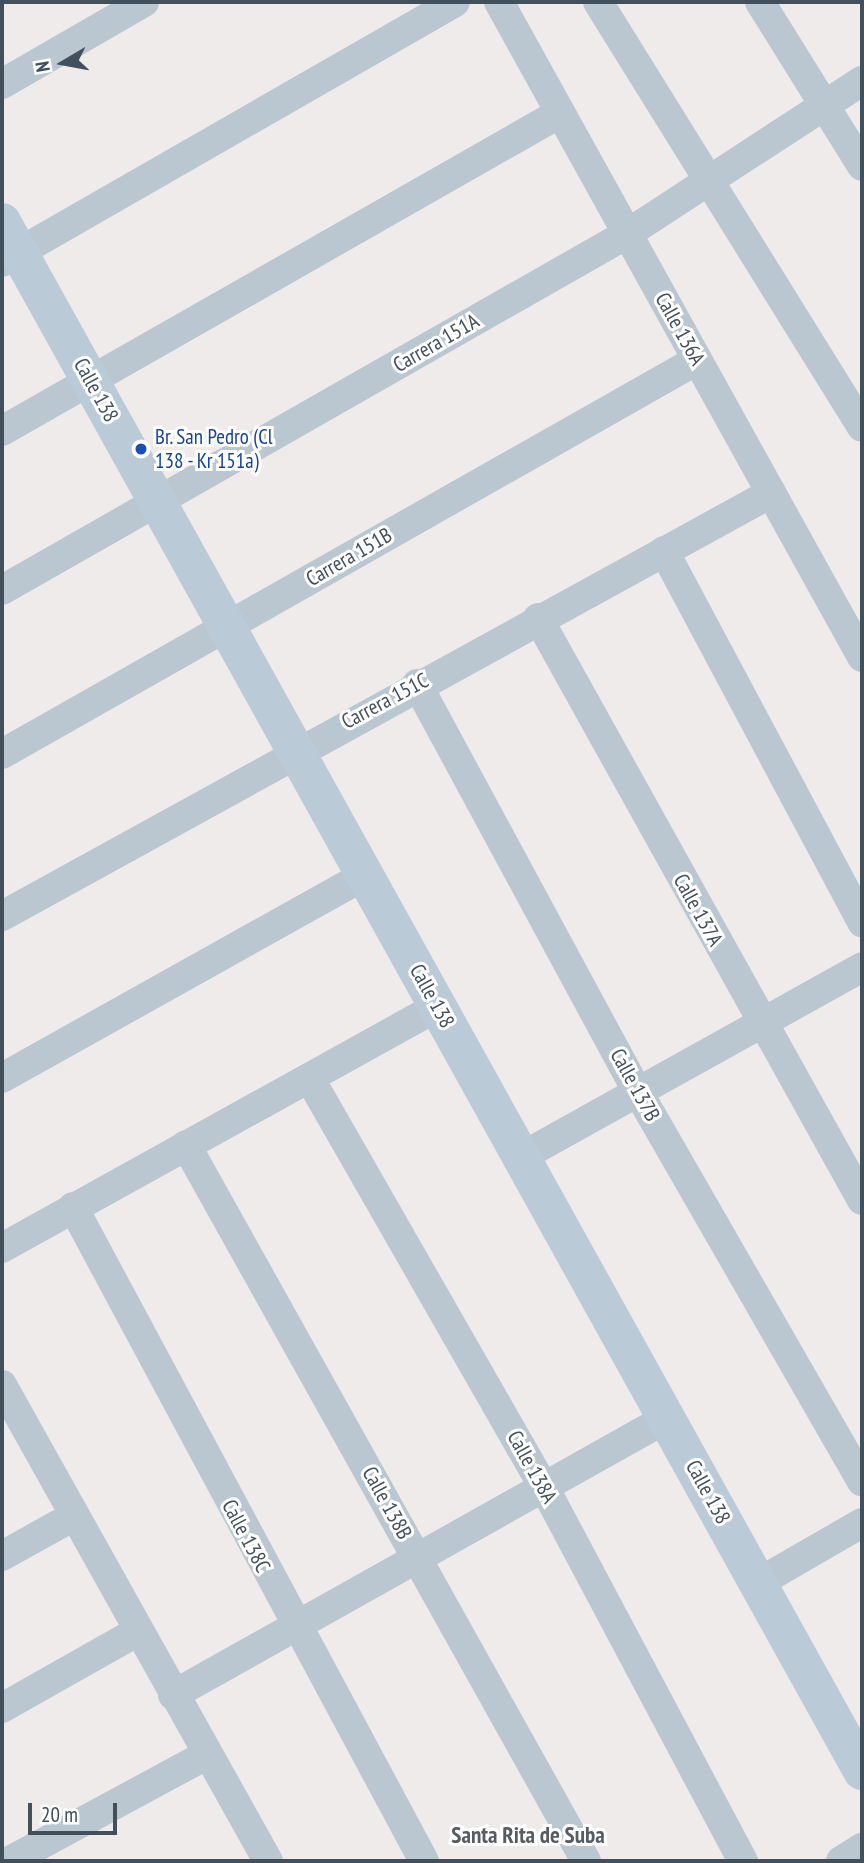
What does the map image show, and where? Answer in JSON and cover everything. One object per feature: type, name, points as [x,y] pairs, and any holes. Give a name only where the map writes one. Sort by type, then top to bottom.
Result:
[{"type":"main road","name":"Calle 138","points":[[7,245],[90,381],[158,501],[862,1771]]},
{"type":"street","points":[[2,85],[144,2]]},
{"type":"street","points":[[7,245],[455,2]]},
{"type":"street","name":"Calle 136A","points":[[499,2],[862,657]]},
{"type":"street","points":[[598,2],[862,427]]},
{"type":"street","points":[[760,2],[862,166]]},
{"type":"street","name":"Carrera 151A","points":[[2,590],[627,234],[862,81]]},
{"type":"street","points":[[2,432],[560,113]]},
{"type":"street","name":"Carrera 151B","points":[[2,754],[697,360]]},
{"type":"street","name":"Carrera 151C","points":[[2,916],[295,750],[771,493]]},
{"type":"street","points":[[664,551],[862,922]]},
{"type":"street","name":"Calle 137A","points":[[538,618],[760,1024],[862,1200]]},
{"type":"street","name":"Calle 137B","points":[[416,684],[638,1092],[862,1481]]},
{"type":"street","points":[[2,1078],[365,875]]},
{"type":"street","points":[[521,1157],[862,967]]},
{"type":"street","points":[[2,1248],[438,1006]]},
{"type":"street","name":"Calle 138A","points":[[310,1079],[544,1487],[743,1861]]},
{"type":"street","name":"Calle 138B","points":[[186,1145],[586,1861]]},
{"type":"street","name":"Calle 138C","points":[[73,1207],[294,1628],[424,1861]]},
{"type":"street","points":[[3,1390],[268,1861]]},
{"type":"street","points":[[173,1695],[667,1418]]},
{"type":"street","points":[[2,1556],[74,1516]]},
{"type":"street","points":[[758,1583],[862,1523]]},
{"type":"street","points":[[2,1708],[138,1631]]},
{"type":"street","points":[[10,1861],[206,1755]]},
{"type":"street","points":[[841,1861],[862,1848]]},
{"type":"place","name":"Br. San Pedro (Cl 138 - Kr 151a)","points":[[141,449]]},
{"type":"district","name":"Santa Rita de Suba","points":[[528,1835]]}]
